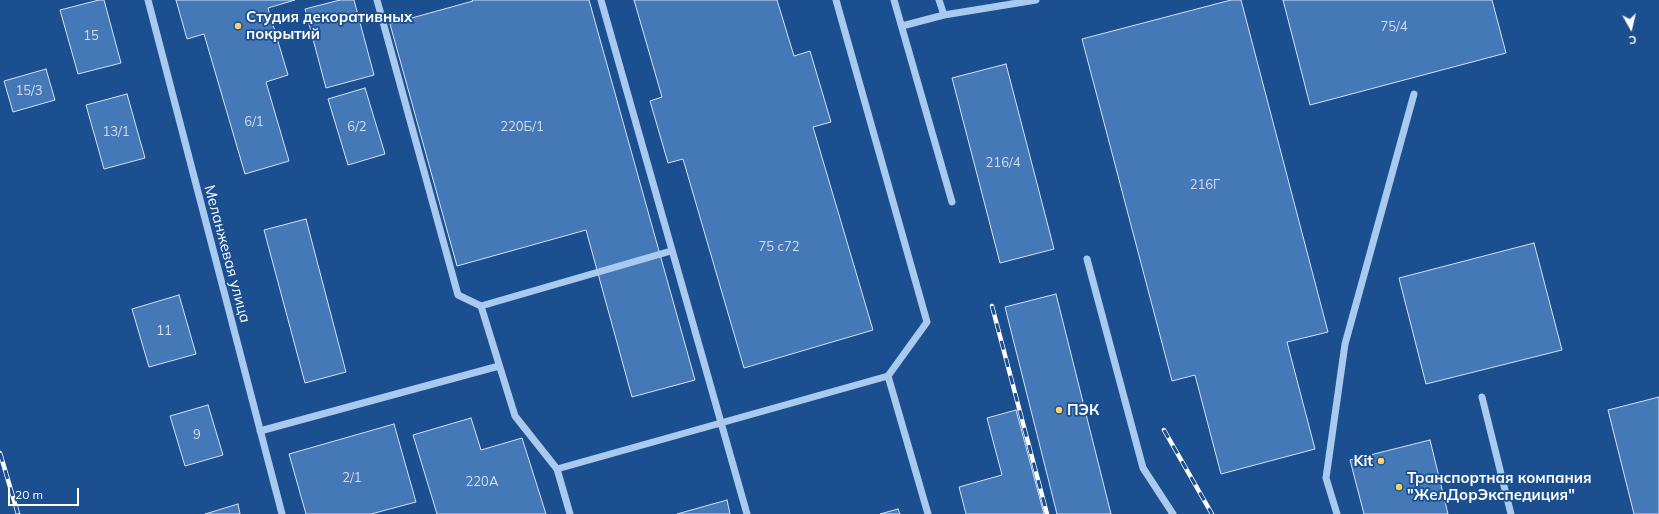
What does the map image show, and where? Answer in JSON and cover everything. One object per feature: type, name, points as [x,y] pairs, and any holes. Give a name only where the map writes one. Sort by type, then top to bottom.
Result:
[{"type":"street","name":"Меланжевая улица","points":[[148,0],[282,514]]},
{"type":"street","points":[[377,0],[458,295],[481,306],[671,251]]},
{"type":"street","points":[[601,0],[671,251],[747,514]]},
{"type":"street","points":[[557,469],[888,376],[927,322],[836,0]]},
{"type":"street","points":[[894,0],[952,202]]},
{"type":"street","points":[[939,0],[944,15]]},
{"type":"street","points":[[902,26],[944,15],[1036,0]]},
{"type":"street","points":[[1337,514],[1326,478],[1345,344],[1414,94]]},
{"type":"street","points":[[1087,259],[1143,468],[1173,514]]},
{"type":"street","points":[[481,306],[515,416],[557,469],[570,514]]},
{"type":"street","points":[[260,431],[499,366]]},
{"type":"street","points":[[888,376],[928,514]]},
{"type":"street","points":[[1482,397],[1511,514]]},
{"type":"building","points":[[104,0],[121,63],[78,74],[60,10]]},
{"type":"building","points":[[176,0],[295,0],[268,8],[288,75],[266,82],[289,161],[245,174],[204,34],[187,39]]},
{"type":"building","points":[[340,0],[354,0],[374,75],[326,88],[305,9]]},
{"type":"building","points":[[472,0],[589,0],[695,380],[632,397],[586,230],[457,266],[390,24],[473,1]]},
{"type":"building","points":[[634,0],[777,0],[794,56],[810,51],[831,122],[813,127],[873,330],[744,368],[683,159],[668,163],[650,101],[662,97]]},
{"type":"building","points":[[1231,0],[1241,0],[1328,332],[1287,342],[1315,449],[1221,474],[1195,375],[1172,381],[1082,39]]},
{"type":"building","points":[[1283,0],[1492,0],[1506,53],[1310,105]]},
{"type":"building","points":[[1006,64],[1054,249],[1000,263],[952,78]]},
{"type":"building","points":[[46,69],[55,100],[13,112],[4,81]]},
{"type":"building","points":[[365,88],[385,154],[348,165],[328,99]]},
{"type":"building","points":[[127,94],[145,158],[104,169],[86,105]]},
{"type":"building","points":[[306,219],[346,372],[305,383],[264,230]]},
{"type":"building","points":[[1534,243],[1562,350],[1426,384],[1399,278]]},
{"type":"building","name":"ПЭК","points":[[1056,294],[1111,514],[1057,514],[1005,307]]},
{"type":"building","points":[[179,295],[196,354],[149,367],[132,309]]},
{"type":"building","points":[[1659,397],[1659,514],[1634,514],[1608,410]]},
{"type":"building","points":[[208,405],[223,455],[185,466],[170,416]]},
{"type":"building","points":[[1016,410],[1044,514],[966,514],[959,487],[1002,475],[987,418]]},
{"type":"building","points":[[471,418],[481,450],[522,438],[546,514],[437,514],[413,435]]},
{"type":"building","points":[[394,424],[416,502],[371,514],[306,514],[289,454]]},
{"type":"building","name":"Транспортная компания \"ЖелДорЭкспедиция\"","points":[[1430,440],[1448,514],[1364,514],[1350,460]]},
{"type":"building","points":[[727,500],[730,514],[677,514]]},
{"type":"building","points":[[238,504],[240,514],[205,514]]},
{"type":"building","points":[[898,509],[900,514],[880,514]]},
{"type":"railway","points":[[992,306],[1047,514]]},
{"type":"railway","points":[[1164,430],[1212,514]]},
{"type":"railway","points":[[0,453],[18,514]]},
{"type":"place","name":"Студия декоративных покрытий","points":[[238,26]]},
{"type":"place","name":"ПЭК","points":[[1059,410]]},
{"type":"place","name":"Kit","points":[[1381,461]]},
{"type":"place","name":"Транспортная компания \"ЖелДорЭкспедиция\"","points":[[1399,487]]}]
